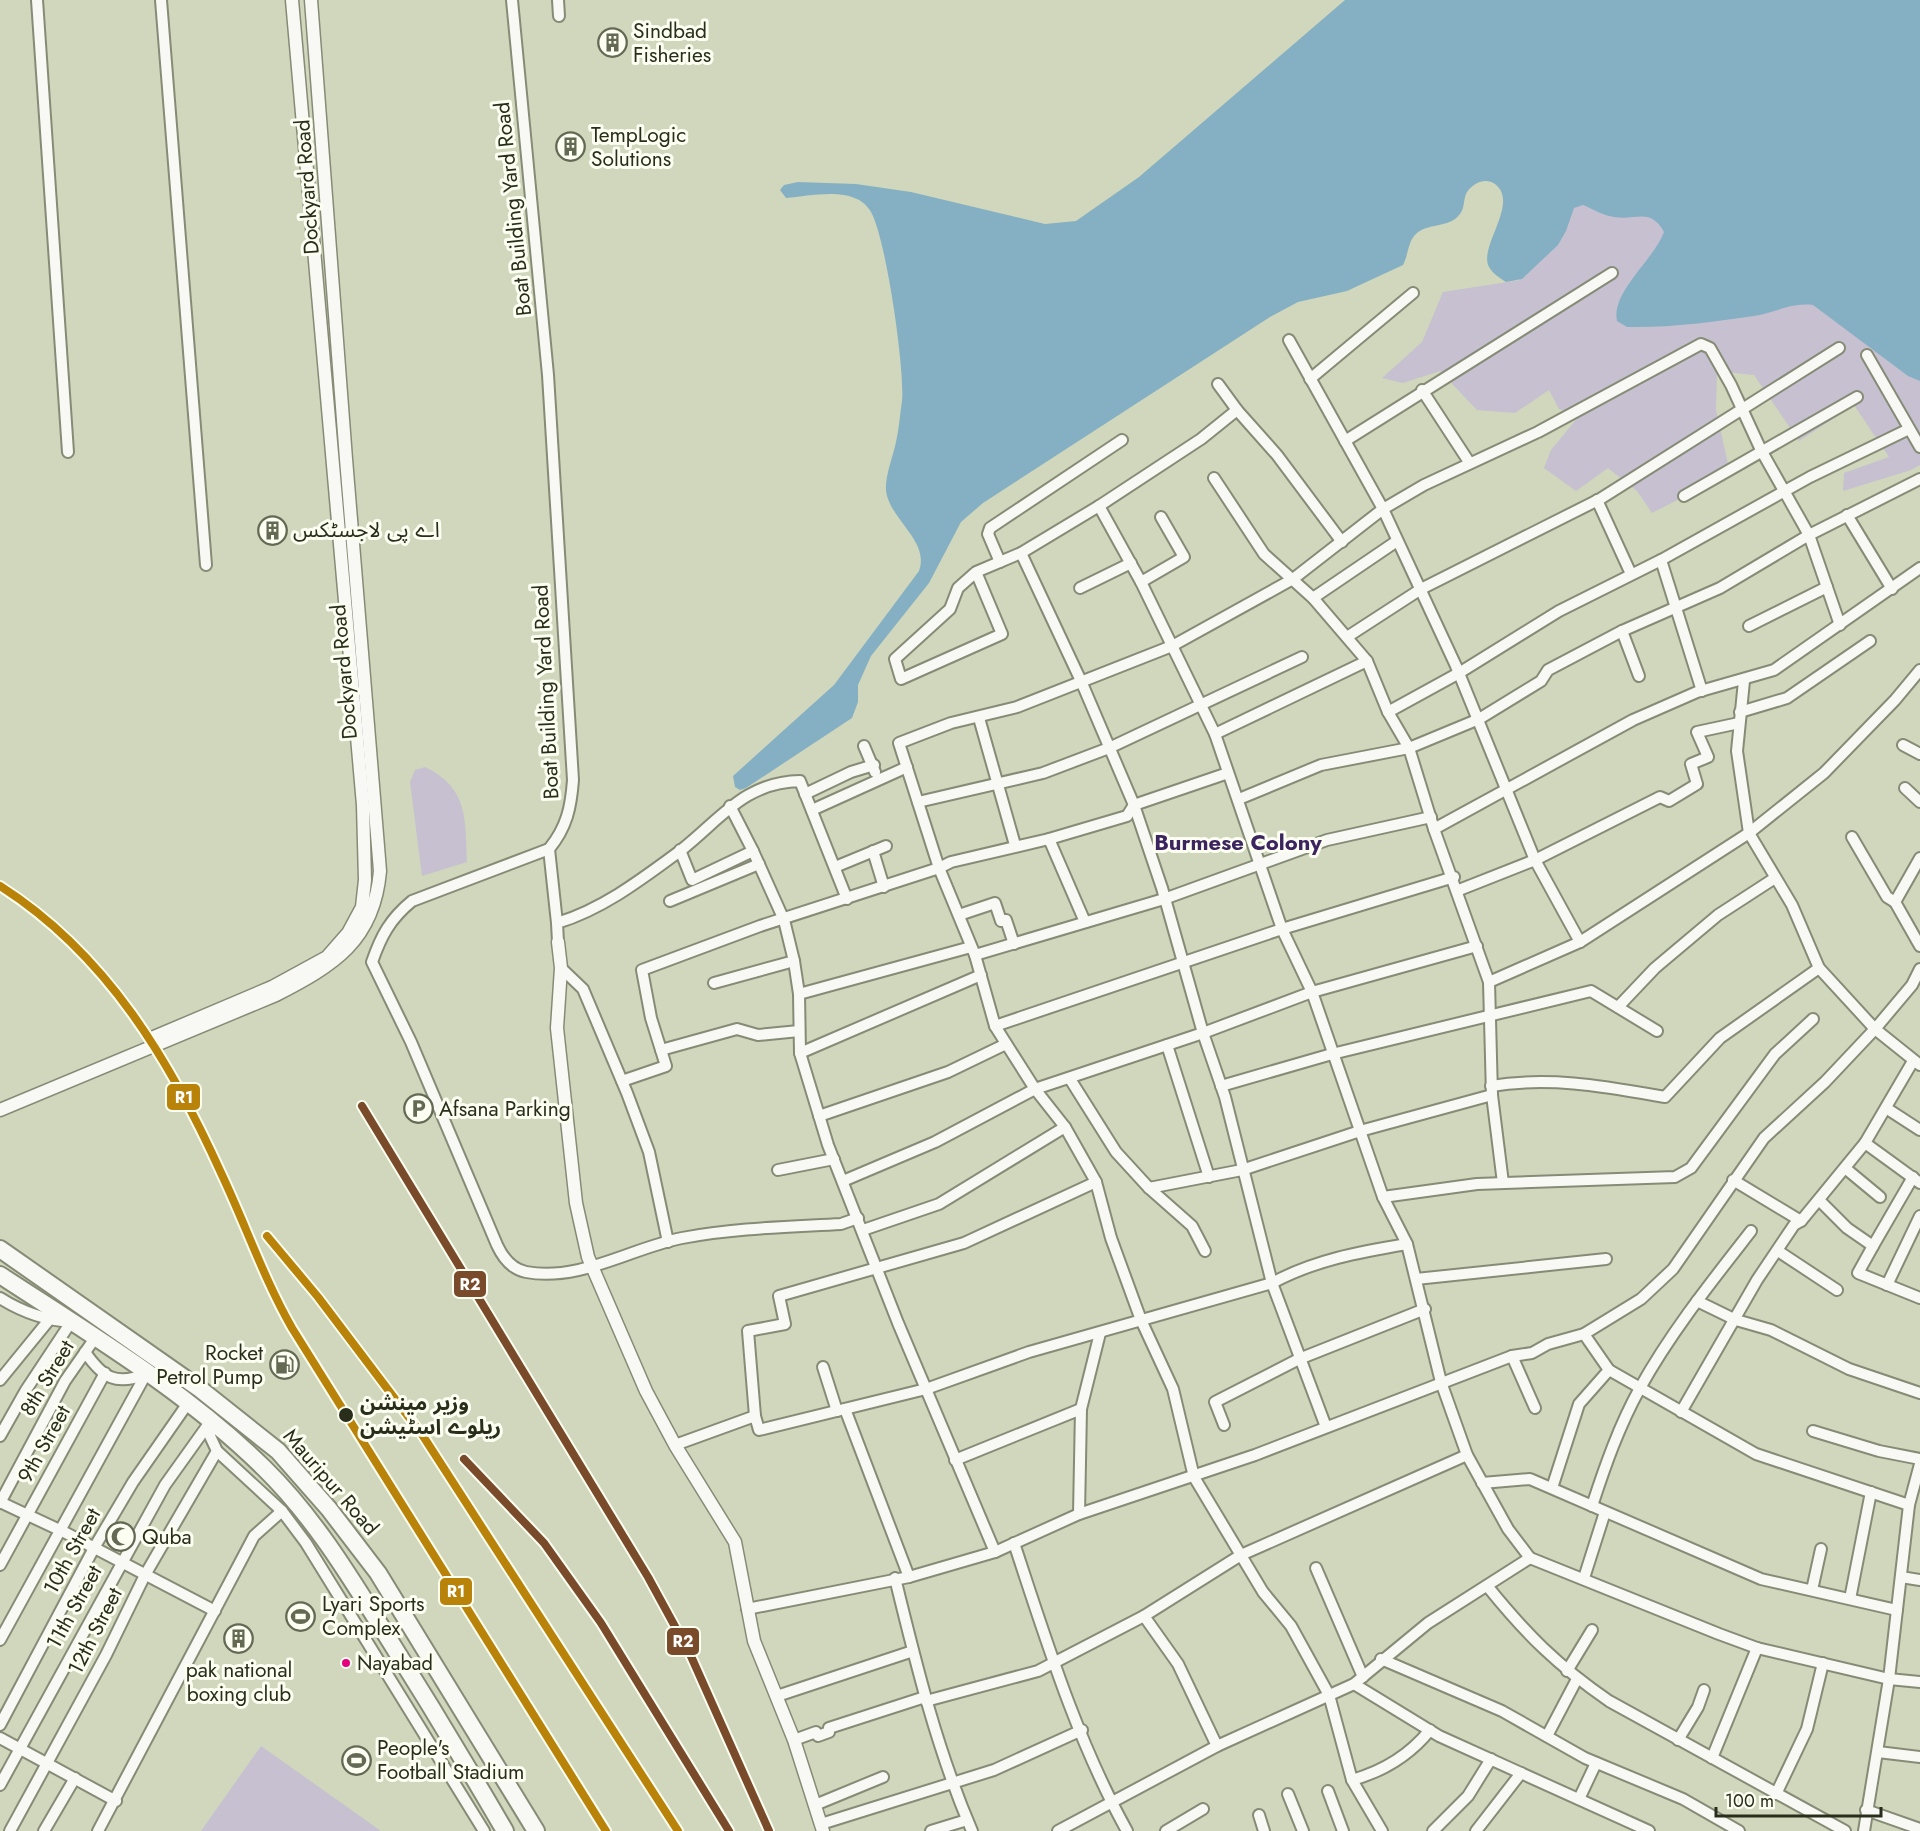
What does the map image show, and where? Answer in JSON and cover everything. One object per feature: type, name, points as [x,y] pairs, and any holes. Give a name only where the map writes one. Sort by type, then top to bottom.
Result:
[{"type":"highway","name":"Mauripur Road","points":[[0,1249],[200,1389],[278,1451],[329,1509],[378,1573],[536,1831]]},
{"type":"highway","name":"Mauripur Road","points":[[0,1275],[188,1403],[264,1468],[315,1526],[447,1732],[505,1831]]},
{"type":"street","points":[[37,0],[68,452]]},
{"type":"street","points":[[161,0],[206,565]]},
{"type":"street","name":"Dockyard Road","points":[[0,1110],[276,995],[333,963],[363,930],[378,892],[380,871],[292,0]]},
{"type":"street","name":"Dockyard Road","points":[[0,1101],[272,987],[327,957],[353,925],[362,907],[366,852],[339,459],[312,0]]},
{"type":"street","name":"Boat Building Yard Road","points":[[512,0],[548,375],[573,780],[570,813],[560,835],[549,849]]},
{"type":"street","points":[[558,0],[560,16]]},
{"type":"street","points":[[1345,441],[1422,390],[1612,273]]},
{"type":"street","points":[[1310,379],[1413,292]]},
{"type":"street","points":[[1289,340],[1383,509],[1479,719],[1505,790],[1535,860],[1580,942]]},
{"type":"street","points":[[1382,1831],[1352,1780],[1329,1695],[1291,1626],[1263,1592],[1194,1477],[1173,1389],[1141,1320],[1111,1238],[1096,1182],[1065,1127],[1035,1089],[995,1026],[973,951],[939,868],[899,743],[951,723],[1017,707],[1172,646],[1293,579],[1383,509],[1469,462],[1538,432],[1701,344],[1710,348],[1761,450],[1809,535],[1840,625]]},
{"type":"street","points":[[1347,637],[1421,589],[1596,500],[1839,348]]},
{"type":"street","points":[[1867,355],[1919,444]]},
{"type":"street","points":[[1218,384],[1237,410],[1277,455],[1342,542]]},
{"type":"street","points":[[1422,390],[1469,462]]},
{"type":"street","points":[[1684,496],[1857,397]]},
{"type":"street","points":[[976,572],[1002,634],[901,679],[895,659],[950,609],[958,588],[976,572],[1021,553],[1099,506],[1201,439],[1237,410]]},
{"type":"street","points":[[1388,712],[1459,673],[1559,611],[1661,560],[1786,491],[1909,429]]},
{"type":"street","points":[[1000,562],[988,534],[990,528],[1122,440]]},
{"type":"street","points":[[1214,478],[1264,554],[1313,598],[1367,661],[1388,712],[1409,748],[1434,828],[1459,890],[1490,982],[1488,1018],[1492,1090],[1503,1183]]},
{"type":"street","points":[[1239,799],[1321,765],[1409,748],[1479,719],[1541,681],[1548,670],[1622,631],[1720,588],[1809,535],[1920,479]]},
{"type":"street","points":[[1596,500],[1631,574]]},
{"type":"street","points":[[1099,506],[1141,582],[1215,734],[1282,929],[1312,992],[1383,1197],[1407,1244],[1425,1309],[1441,1382],[1467,1455],[1508,1529],[1530,1558],[1757,1647],[1889,1679],[1920,1682]]},
{"type":"street","points":[[1847,515],[1892,589]]},
{"type":"street","points":[[1141,582],[1184,557],[1161,517]]},
{"type":"street","points":[[1313,598],[1397,541]]},
{"type":"street","points":[[1021,553],[1082,681],[1134,806],[1221,1086],[1272,1284],[1326,1427]]},
{"type":"street","points":[[1661,560],[1702,691]]},
{"type":"street","points":[[1080,588],[1131,563]]},
{"type":"street","points":[[1434,828],[1633,720],[1702,691],[1744,681],[1774,670],[1920,568]]},
{"type":"street","points":[[1749,626],[1827,587]]},
{"type":"street","points":[[1622,631],[1639,676]]},
{"type":"street","points":[[1459,890],[1535,860],[1660,797],[1669,801],[1697,784],[1691,764],[1708,757],[1697,732],[1787,698],[1870,641]]},
{"type":"street","points":[[918,802],[1043,773],[1109,748],[1203,706],[1302,657]]},
{"type":"street","points":[[1215,734],[1367,661]]},
{"type":"street","points":[[1490,982],[1580,942],[1749,833],[1824,773],[1895,700],[1920,670]]},
{"type":"street","points":[[1681,1412],[1794,1226],[1819,1200],[1865,1143],[1916,1063],[1875,1029],[1819,968],[1792,904],[1749,833],[1737,750],[1744,681]]},
{"type":"street","points":[[979,718],[1015,845]]},
{"type":"street","points":[[1903,745],[1920,754]]},
{"type":"street","points":[[864,746],[878,781]]},
{"type":"street","points":[[805,794],[851,772],[873,765]]},
{"type":"street","points":[[812,810],[907,767]]},
{"type":"street","points":[[622,1081],[666,1066],[651,1018],[642,970],[692,949],[884,887],[951,862],[1048,839],[1127,816],[1134,806],[1228,773]]},
{"type":"street","points":[[557,923],[600,907],[680,850],[730,806],[763,787],[783,781],[800,781],[847,899]]},
{"type":"street","points":[[1905,788],[1920,802]]},
{"type":"street","points":[[730,806],[753,850],[784,920],[799,994],[800,1053],[834,1159],[955,1460],[995,1552]]},
{"type":"street","points":[[799,994],[973,951],[1014,944],[1164,899],[1327,840],[1431,817]]},
{"type":"street","points":[[1852,837],[1887,897],[1895,902],[1920,946]]},
{"type":"street","points":[[1048,839],[1085,922]]},
{"type":"street","points":[[835,867],[886,846]]},
{"type":"street","points":[[858,1218],[841,1224],[734,1231],[668,1242],[592,1266],[547,1273],[517,1269],[503,1257],[411,1042],[372,962],[381,935],[396,915],[412,901],[549,849],[561,968],[557,1028],[576,1203],[592,1266],[646,1391],[675,1445],[735,1542],[746,1588],[747,1609],[754,1641],[794,1740],[822,1827],[951,1782],[994,1770],[1082,1730]]},
{"type":"street","points":[[680,850],[692,880],[753,850]]},
{"type":"street","points":[[873,851],[884,887]]},
{"type":"street","points":[[1895,902],[1920,858]]},
{"type":"street","points":[[670,902],[759,864]]},
{"type":"street","points":[[995,1026],[1282,929],[1454,877]]},
{"type":"street","points":[[1618,1007],[1655,968],[1718,915],[1775,878]]},
{"type":"street","points":[[959,915],[995,903],[1001,921],[1006,920],[1014,944]]},
{"type":"street","points":[[843,1181],[935,1142],[1035,1089],[1203,1034],[1312,992],[1477,946]]},
{"type":"street","points":[[714,983],[794,962]]},
{"type":"street","points":[[561,968],[584,989],[622,1081],[649,1152],[668,1242]]},
{"type":"street","points":[[1149,1188],[1242,1170],[1517,1082],[1580,1082],[1665,1097],[1720,1038],[1819,968]]},
{"type":"street","points":[[747,1609],[909,1576],[995,1552],[1079,1514],[1194,1477],[1441,1382],[1512,1356],[1532,1353],[1548,1344],[1584,1334],[1641,1299],[1673,1269],[1764,1138],[1825,1082],[1916,989],[1920,969]]},
{"type":"street","points":[[800,1053],[981,975]]},
{"type":"street","points":[[1221,1086],[1332,1054],[1488,1018],[1591,991],[1657,1031]]},
{"type":"street","points":[[1383,1197],[1503,1183],[1675,1177],[1691,1168],[1775,1054],[1813,1019]]},
{"type":"street","points":[[661,1050],[737,1029],[758,1035],[799,1031]]},
{"type":"street","points":[[819,1116],[948,1072],[1006,1044]]},
{"type":"street","points":[[1167,1046],[1209,1177]]},
{"type":"street","points":[[1070,1079],[1116,1152],[1149,1188],[1192,1226],[1205,1251]]},
{"type":"street","points":[[1886,1108],[1920,1130]]},
{"type":"street","points":[[862,1230],[939,1204],[1065,1127]]},
{"type":"street","points":[[1865,1143],[1916,1180],[1858,1273],[1920,1298]]},
{"type":"street","points":[[778,1170],[834,1159]]},
{"type":"street","points":[[1845,1168],[1880,1197]]},
{"type":"street","points":[[1733,1180],[1801,1221]]},
{"type":"street","points":[[1096,1182],[964,1243],[779,1296],[785,1323],[748,1331],[755,1416],[759,1430],[926,1389],[1029,1352],[1272,1284],[1297,1270],[1335,1257],[1407,1244]]},
{"type":"street","points":[[1819,1200],[1847,1228],[1873,1246]]},
{"type":"street","points":[[1887,1285],[1920,1216]]},
{"type":"street","points":[[1592,1506],[1608,1457],[1640,1388],[1697,1301],[1751,1231]]},
{"type":"street","points":[[1778,1251],[1838,1290]]},
{"type":"street","points":[[1416,1279],[1606,1259]]},
{"type":"street","points":[[0,1298],[12,1306],[49,1320],[71,1322],[26,1390],[0,1436]]},
{"type":"street","points":[[1697,1301],[1736,1320],[1771,1330],[1849,1369],[1920,1393]]},
{"type":"street","points":[[1224,1425],[1215,1402],[1299,1359],[1425,1309]]},
{"type":"street","points":[[0,1380],[49,1320]]},
{"type":"street","points":[[1079,1514],[1081,1409],[1100,1333]]},
{"type":"street","points":[[1584,1334],[1609,1370],[1756,1454],[1871,1492],[1913,1512]]},
{"type":"street","name":"8th Street","points":[[0,1502],[65,1381],[95,1338]]},
{"type":"street","points":[[85,1352],[105,1373],[119,1381],[129,1381],[146,1374]]},
{"type":"street","points":[[1512,1356],[1535,1408]]},
{"type":"street","points":[[823,1367],[909,1576]]},
{"type":"street","points":[[1552,1488],[1579,1404],[1609,1370]]},
{"type":"street","name":"9th Street","points":[[0,1565],[105,1373]]},
{"type":"street","points":[[0,1640],[146,1374]]},
{"type":"street","name":"10th Street","points":[[0,1725],[94,1548],[133,1482],[188,1403]]},
{"type":"street","points":[[955,1460],[1081,1409]]},
{"type":"street","points":[[675,1445],[755,1416]]},
{"type":"street","points":[[210,1422],[210,1436],[217,1451],[282,1511],[306,1543],[484,1831]]},
{"type":"street","name":"11th Street","points":[[0,1785],[165,1485],[210,1422]]},
{"type":"street","points":[[1813,1431],[1920,1461],[1901,1577],[1878,1752],[1864,1831]]},
{"type":"street","name":"12th Street","points":[[10,1831],[106,1655],[145,1575],[217,1451]]},
{"type":"street","points":[[794,1740],[816,1732],[818,1736],[829,1732],[829,1728],[925,1699],[1038,1671],[1053,1660],[1144,1616],[1241,1555],[1467,1455]]},
{"type":"street","points":[[1482,1483],[1530,1479],[1761,1579],[1897,1610]]},
{"type":"street","points":[[1850,1599],[1871,1492]]},
{"type":"street","points":[[0,1502],[60,1530],[215,1611]]},
{"type":"street","points":[[98,1831],[116,1801],[254,1536],[282,1511]]},
{"type":"street","points":[[1584,1578],[1605,1512]]},
{"type":"street","points":[[1014,1543],[1053,1660],[1111,1802],[1127,1831]]},
{"type":"street","points":[[1812,1590],[1821,1549]]},
{"type":"street","points":[[1058,1831],[1217,1746],[1353,1684],[1428,1623],[1488,1587],[1530,1558]]},
{"type":"street","points":[[1316,1568],[1363,1677]]},
{"type":"street","points":[[1901,1577],[1920,1580]]},
{"type":"street","points":[[895,1578],[925,1699],[951,1782],[972,1831]]},
{"type":"street","points":[[1488,1587],[1529,1637],[1567,1671],[1609,1701],[1845,1831]]},
{"type":"street","points":[[1144,1616],[1178,1664],[1217,1746]]},
{"type":"street","points":[[1567,1671],[1592,1630]]},
{"type":"street","points":[[1712,1758],[1757,1647]]},
{"type":"street","points":[[777,1696],[913,1651]]},
{"type":"street","points":[[1381,1659],[1502,1711],[1596,1762],[1683,1799],[1739,1831]]},
{"type":"street","points":[[1776,1794],[1807,1729],[1823,1663]]},
{"type":"street","points":[[1547,1736],[1577,1679]]},
{"type":"street","points":[[1353,1684],[1430,1730],[1645,1830]]},
{"type":"street","points":[[1678,1740],[1698,1707],[1704,1690]]},
{"type":"street","points":[[1352,1780],[1373,1774],[1399,1761],[1419,1744],[1430,1730]]},
{"type":"street","points":[[0,1738],[116,1801]]},
{"type":"street","points":[[1878,1752],[1920,1757]]},
{"type":"street","points":[[1433,1831],[1468,1796],[1491,1759]]},
{"type":"street","points":[[1579,1798],[1596,1762]]},
{"type":"street","points":[[1476,1831],[1521,1773]]},
{"type":"street","points":[[815,1805],[883,1777]]},
{"type":"street","points":[[44,1831],[75,1778]]},
{"type":"street","points":[[1328,1791],[1342,1831]]},
{"type":"street","points":[[1288,1794],[1303,1831]]},
{"type":"street","points":[[1166,1831],[1203,1809]]},
{"type":"street","points":[[1866,1810],[1920,1829]]},
{"type":"street","points":[[1259,1815],[1264,1831]]},
{"type":"street","points":[[931,1831],[967,1820]]},
{"type":"shaded area","points":[[1920,0],[1920,465],[1911,470],[1843,491],[1844,473],[1889,457],[1854,405],[1799,441],[1754,375],[1717,371],[1716,410],[1730,473],[1652,513],[1637,491],[1608,468],[1576,491],[1544,468],[1551,450],[1579,416],[1559,409],[1549,390],[1515,413],[1477,410],[1440,371],[1403,383],[1382,378],[1422,342],[1443,292],[1520,280],[1513,241]]},
{"type":"shaded area","points":[[425,767],[439,775],[457,795],[462,807],[466,832],[467,862],[422,876],[410,782],[415,770]]},
{"type":"shaded area","points":[[261,1746],[381,1831],[201,1831]]},
{"type":"water","points":[[1345,0],[1920,0],[1920,381],[1908,376],[1813,305],[1790,306],[1762,315],[1674,326],[1627,327],[1617,321],[1620,299],[1659,243],[1664,232],[1659,224],[1648,217],[1622,218],[1602,214],[1583,205],[1574,208],[1558,245],[1522,279],[1506,282],[1489,267],[1487,258],[1501,213],[1503,202],[1501,192],[1491,182],[1480,182],[1467,192],[1462,212],[1455,219],[1426,228],[1415,235],[1403,265],[1347,291],[1298,302],[1270,317],[983,503],[961,522],[929,583],[871,656],[858,685],[858,702],[852,718],[746,788],[740,790],[735,787],[733,776],[834,685],[919,571],[921,560],[914,540],[894,512],[886,491],[888,472],[898,432],[902,385],[893,305],[877,226],[867,207],[861,201],[851,197],[823,194],[786,198],[780,190],[784,185],[798,182],[856,184],[911,192],[1045,224],[1076,221],[1139,177]]},
{"type":"transit line","name":"R1","points":[[0,886],[38,913],[73,944],[104,978],[158,1052],[202,1133],[292,1328],[606,1831]]},
{"type":"transit line","name":"R2","points":[[362,1106],[648,1577],[690,1654],[769,1831]]},
{"type":"transit line","name":"R1","points":[[267,1236],[318,1297],[423,1436],[678,1831]]},
{"type":"transit line","name":"R2","points":[[464,1459],[544,1543],[601,1623],[729,1831]]},
{"type":"place","name":"Sindbad Fisheries","points":[[612,43]]},
{"type":"place","name":"TempLogic Solutions","points":[[570,147]]},
{"type":"place","name":"اے پی لاجسٹکس","points":[[272,530]]},
{"type":"place","name":"Afsana Parking","points":[[418,1109]]},
{"type":"place","name":"Rocket Petrol Pump","points":[[284,1365]]},
{"type":"place","name":"وزیر مینشن ریلوے اسٹیشن","points":[[346,1415]]},
{"type":"place","name":"Quba","points":[[121,1537]]},
{"type":"place","name":"Lyari Sports Complex","points":[[301,1616]]},
{"type":"place","name":"pak national boxing club","points":[[239,1639]]},
{"type":"place","name":"Nayabad","points":[[346,1663]]},
{"type":"place","name":"People's Football Stadium","points":[[356,1760]]},
{"type":"district","name":"Burmese Colony","points":[[1238,842]]}]
